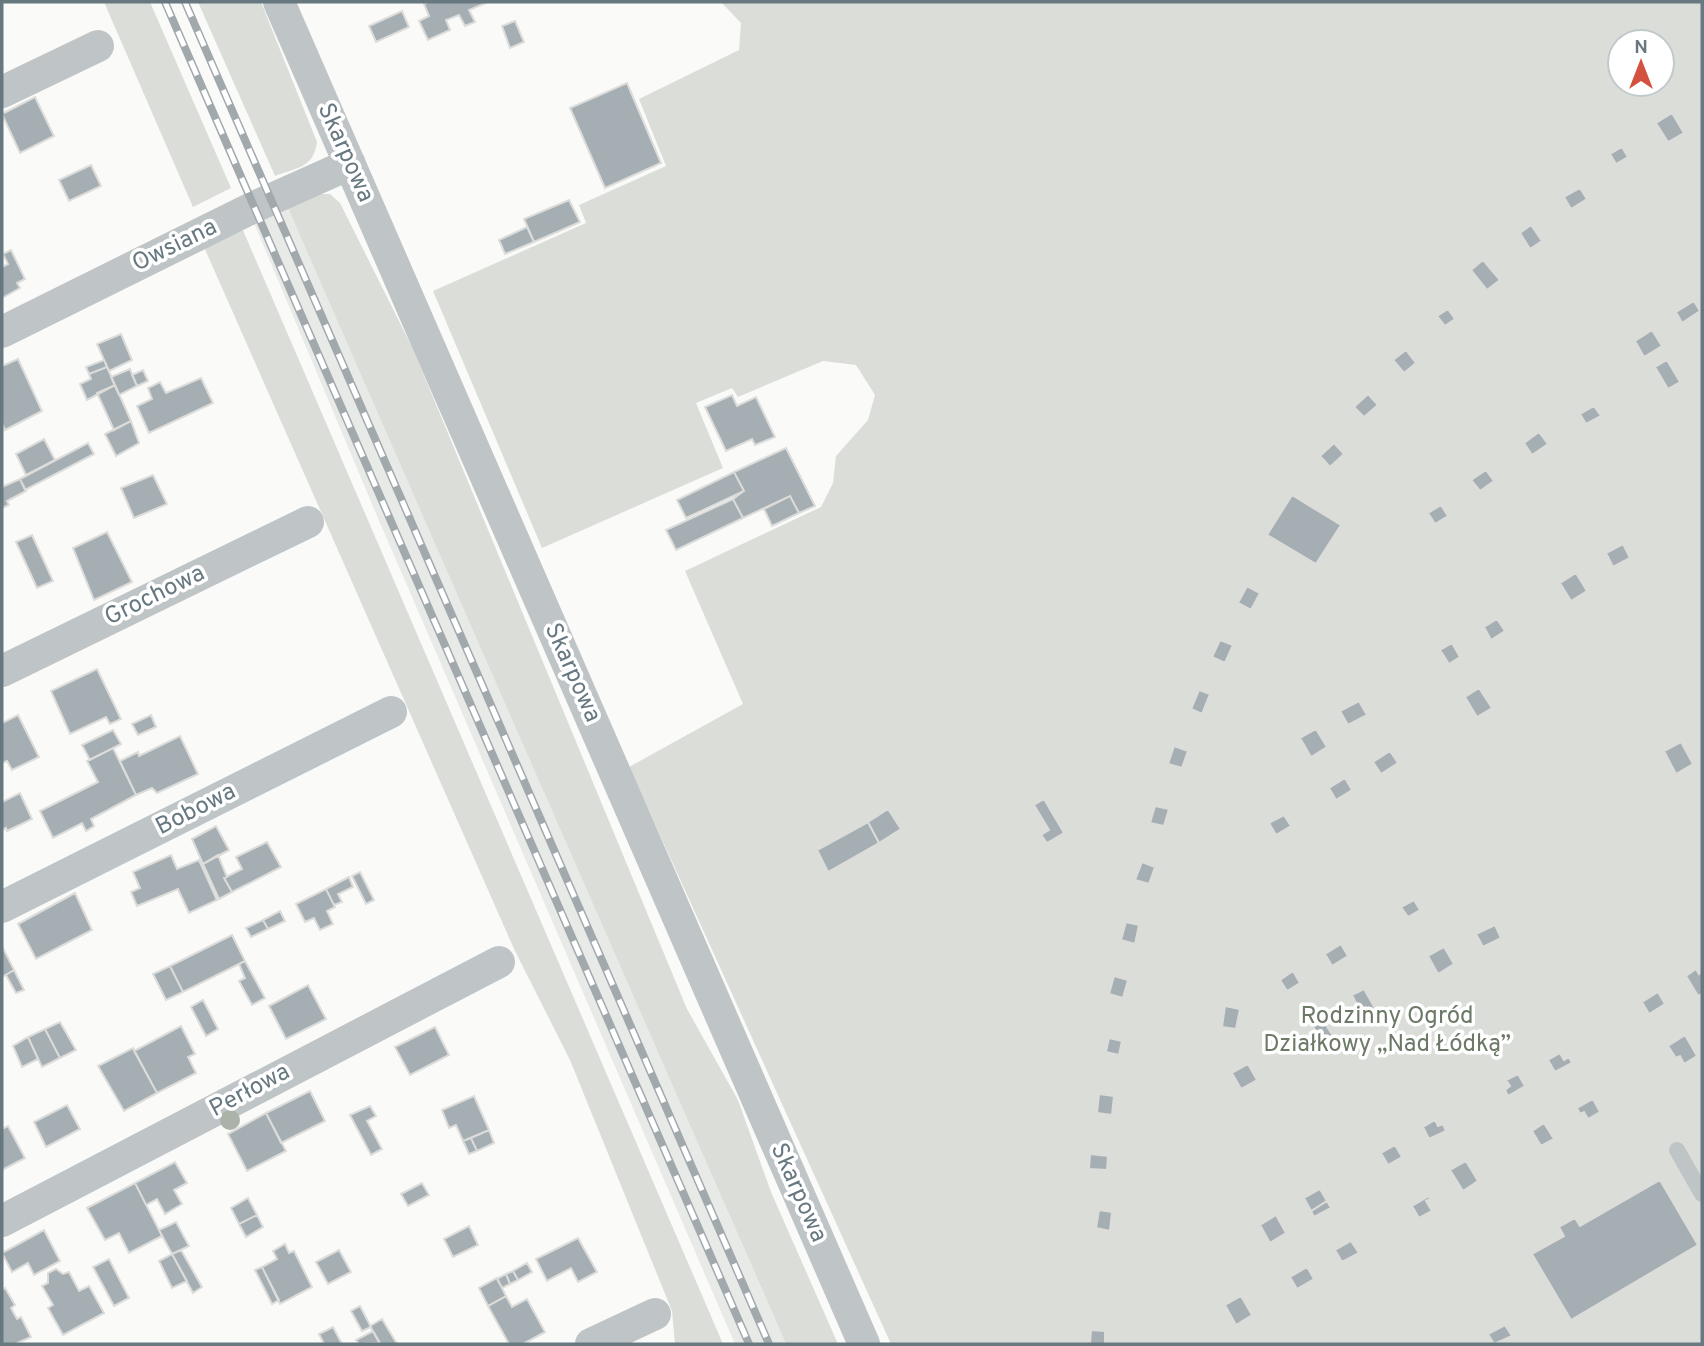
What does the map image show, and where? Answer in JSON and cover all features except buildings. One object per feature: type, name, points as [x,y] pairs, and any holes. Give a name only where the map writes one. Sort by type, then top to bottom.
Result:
[{"type":"street","name":"Skarpowa","points":[[279,2],[864,1344]]},
{"type":"street","points":[[2,92],[98,46]]},
{"type":"street","name":"Owsiana","points":[[2,332],[254,207],[349,164]]},
{"type":"street","name":"Grochowa","points":[[2,671],[308,522]]},
{"type":"street","name":"Bobowa","points":[[2,907],[391,712]]},
{"type":"street","name":"Perłowa","points":[[2,1221],[499,962]]},
{"type":"street","points":[[590,1344],[655,1314]]},
{"type":"lane","points":[[1677,1150],[1702,1194]]},
{"type":"shaded area","points":[[287,206],[786,1344],[735,1344],[377,516],[254,223]]},
{"type":"green space","points":[[104,2],[150,2],[231,188],[193,207]]},
{"type":"green space","points":[[198,2],[261,2],[317,142],[312,157],[303,166],[275,176]]},
{"type":"green space","name":"Rodzinny Ogród Działkowy „Nad Łódką”","points":[[721,2],[1702,2],[1702,1344],[891,1344],[629,767],[743,704],[685,571],[821,507],[833,483],[836,456],[868,420],[875,395],[856,365],[823,361],[738,397],[732,388],[696,403],[723,468],[542,548],[433,291],[586,223],[579,205],[666,166],[639,99],[739,50],[741,23]]},
{"type":"green space","points":[[316,194],[330,194],[340,203],[413,349],[687,1009],[738,1100],[771,1192],[838,1344],[786,1344],[287,206]]},
{"type":"green space","points":[[242,228],[723,1344],[675,1344],[672,1311],[570,1060],[515,951],[204,247]]},
{"type":"railway","points":[[165,2],[749,1344]]},
{"type":"railway","points":[[185,2],[769,1344]]}]
